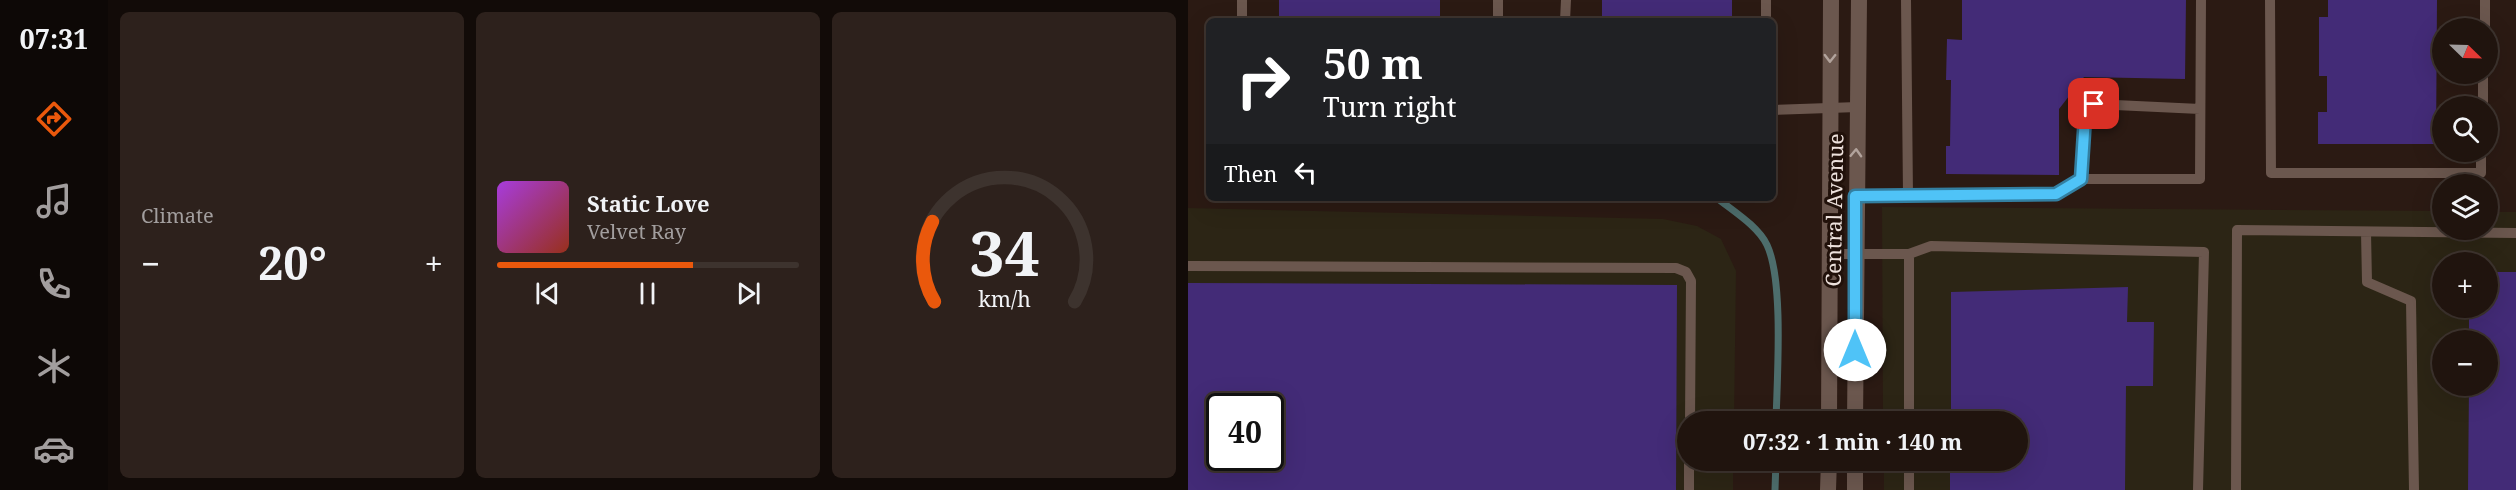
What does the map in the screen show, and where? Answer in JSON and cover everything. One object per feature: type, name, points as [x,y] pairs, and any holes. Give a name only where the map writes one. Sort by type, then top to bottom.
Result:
[{"type":"street","name":"Central Avenue","points":[[1829,411],[1831,0]]},
{"type":"street","name":"Central Avenue","points":[[1855,411],[1855,196],[1859,0]]},
{"type":"street","points":[[1828,471],[1828,490]]},
{"type":"street","points":[[1854,490],[1855,471]]},
{"type":"lane","points":[[1242,0],[1242,18]]},
{"type":"lane","points":[[1498,0],[1498,18]]},
{"type":"lane","points":[[1566,0],[1566,18]]},
{"type":"lane","points":[[1766,0],[1766,18]]},
{"type":"lane","points":[[1906,0],[1908,195]]},
{"type":"lane","points":[[1855,196],[2056,194],[2081,179],[2200,179],[2201,0]]},
{"type":"lane","points":[[2270,0],[2271,173],[2481,172],[2481,162]]},
{"type":"lane","points":[[2485,0],[2485,18]]},
{"type":"lane","points":[[2081,179],[2085,117],[2094,104],[2200,109]]},
{"type":"lane","points":[[1776,110],[1858,107]]},
{"type":"lane","points":[[2236,490],[2237,230],[2516,233]]},
{"type":"lane","points":[[2366,231],[2367,282],[2411,301],[2414,490]]},
{"type":"lane","points":[[1831,254],[1909,254],[1931,246],[2204,252],[2198,490]]},
{"type":"lane","points":[[1909,254],[1909,411]]},
{"type":"lane","points":[[1188,266],[1676,268],[1686,272],[1691,281],[1690,411]]},
{"type":"lane","points":[[1689,471],[1689,490]]},
{"type":"lane","points":[[1909,471],[1909,490]]},
{"type":"shaded area","points":[[1882,207],[2432,211],[2432,240],[2498,240],[2498,212],[2516,212],[2516,490],[1884,490],[1884,471],[2028,471],[2028,411],[1883,411]]},
{"type":"shaded area","points":[[1188,208],[1663,219],[1697,226],[1721,239],[1736,271],[1734,411],[1677,411],[1677,471],[1733,471],[1733,490],[1188,490]]},
{"type":"building","points":[[1279,0],[1440,0],[1440,18],[1279,18]]},
{"type":"building","points":[[1602,0],[1732,0],[1732,18],[1602,18]]},
{"type":"building","points":[[1962,0],[2186,0],[2185,79],[2084,77],[2059,109],[2059,175],[1946,174],[1946,146],[1950,146],[1951,80],[1946,80],[1947,39],[1962,40]]},
{"type":"building","points":[[2328,0],[2437,0],[2437,18],[2432,18],[2432,84],[2436,84],[2436,96],[2432,96],[2432,144],[2318,144],[2318,112],[2327,112],[2327,76],[2319,76],[2319,17],[2328,17]]},
{"type":"building","points":[[2498,272],[2516,272],[2516,490],[2468,490],[2469,396],[2498,396],[2498,330],[2469,330],[2469,318],[2498,318]]},
{"type":"building","points":[[1188,283],[1677,285],[1676,490],[1188,490]]},
{"type":"building","points":[[2128,287],[2127,322],[2154,322],[2153,386],[2126,386],[2125,490],[1950,490],[1950,471],[2028,471],[2028,411],[1951,411],[1951,292]]},
{"type":"waterway","points":[[1721,201],[1758,231],[1767,245],[1772,261],[1778,305],[1776,411]]},
{"type":"waterway","points":[[1775,490],[1776,471]]},
{"type":"route","points":[[1855,350],[1855,196],[2056,194],[2081,179],[2085,117],[2094,104]]}]
